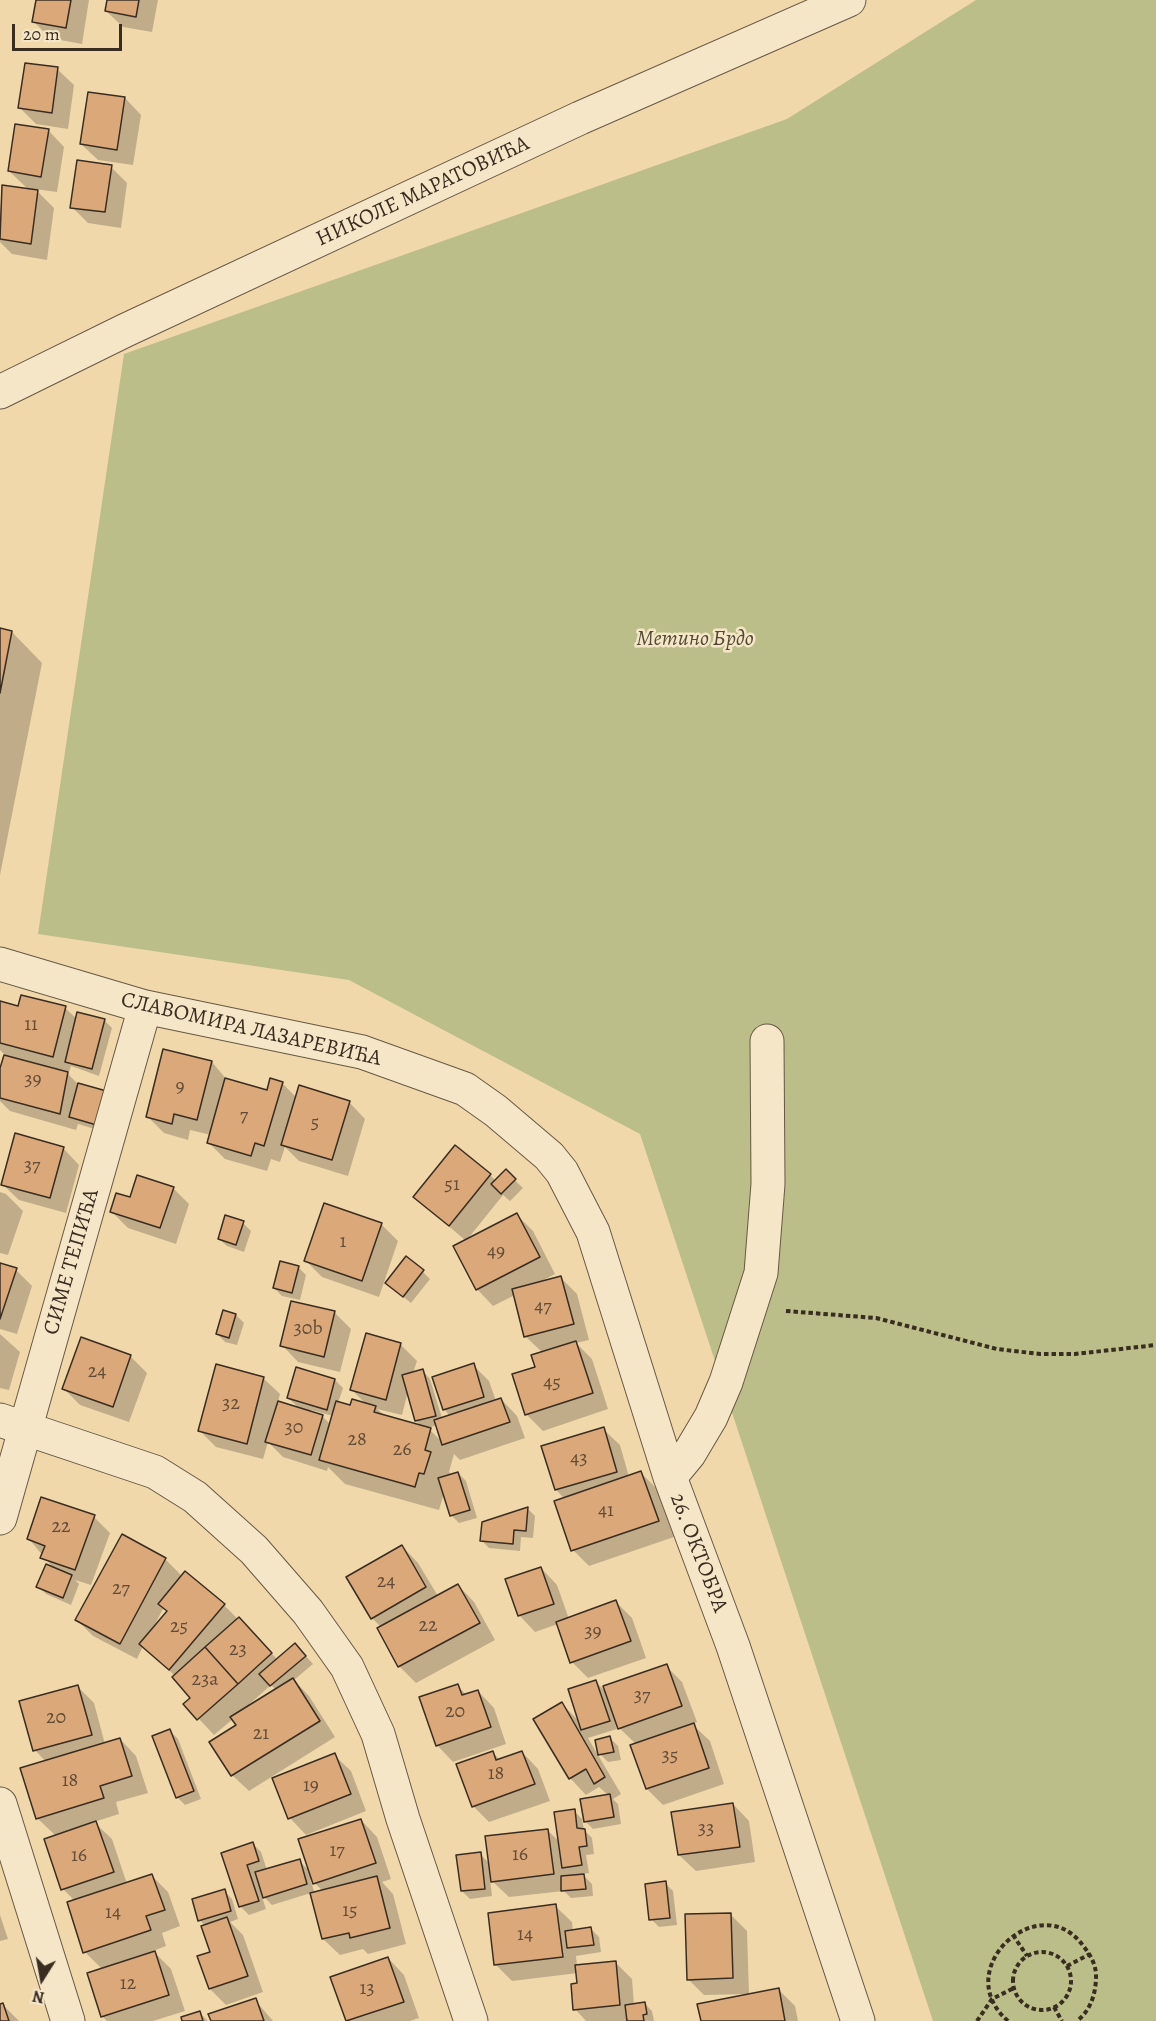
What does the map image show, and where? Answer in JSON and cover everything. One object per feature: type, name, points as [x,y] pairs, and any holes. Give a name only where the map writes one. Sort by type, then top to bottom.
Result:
[{"type":"street","name":"НИКОЛЕ МАРАТОВИЋА","points":[[0,392],[126,330],[580,118],[849,0]]},
{"type":"street","name":"СЛАВОМИРА ЛАЗАРЕВИЋА","points":[[0,964],[146,1007],[362,1052],[465,1089],[496,1111]]},
{"type":"street","name":"СИМЕ ТЕПИЋА","points":[[0,1518],[12,1424],[146,1007]]},
{"type":"street","points":[[670,1477],[689,1454],[711,1417],[726,1382],[761,1273],[767,1220],[767,1041]]},
{"type":"street","name":"26. ОКТОБРА","points":[[496,1111],[549,1156],[562,1172],[593,1233],[670,1477],[733,1646],[858,2021]]},
{"type":"street","points":[[12,1424],[154,1472],[195,1497],[268,1565],[331,1642],[346,1667],[378,1734],[403,1819],[471,2021]]},
{"type":"street","points":[[0,1804],[68,2021]]},
{"type":"path","points":[[749,1309],[876,1318],[997,1349],[1040,1354],[1075,1354],[1156,1345]]},
{"type":"path","points":[[1008,2021],[1000,2015],[992,1999],[988,1981],[991,1963],[999,1947],[1013,1935],[1029,1928],[1047,1926],[1064,1930],[1079,1940],[1090,1954],[1096,1971],[1096,1988],[1091,2005],[1077,2021]]},
{"type":"path","points":[[1013,1935],[1027,1956]]},
{"type":"path","points":[[1035,1953],[1052,1953],[1067,1965],[1071,1985],[1062,2002],[1054,2007],[1034,2008],[1024,2003],[1014,1988],[1015,1970],[1027,1956],[1035,1953]]},
{"type":"path","points":[[1067,1965],[1090,1954]]},
{"type":"path","points":[[977,2021],[992,1999],[1014,1988]]},
{"type":"path","points":[[1054,2007],[1062,2021]]},
{"type":"green space","name":"Метино Брдо","points":[[976,0],[1156,0],[1156,2021],[933,2021],[640,1134],[349,980],[38,934],[124,354],[787,119]]},
{"type":"building","points":[[36,0],[71,0],[66,28],[32,22]]},
{"type":"building","points":[[107,0],[139,0],[136,17],[105,11]]},
{"type":"building","points":[[25,63],[58,67],[52,113],[18,108]]},
{"type":"building","points":[[88,92],[125,97],[117,150],[80,144]]},
{"type":"building","points":[[15,124],[49,129],[41,177],[8,171]]},
{"type":"building","points":[[77,160],[112,165],[105,212],[70,208]]},
{"type":"building","points":[[2,185],[38,190],[31,244],[0,239]]},
{"type":"building","points":[[0,628],[12,631],[0,693]]},
{"type":"building","points":[[21,995],[66,1006],[53,1057],[0,1043],[0,1001],[18,1006]]},
{"type":"building","points":[[77,1012],[105,1019],[92,1069],[65,1062]]},
{"type":"building","points":[[163,1049],[212,1061],[197,1120],[174,1114],[172,1124],[146,1117]]},
{"type":"building","points":[[4,1055],[68,1072],[60,1114],[0,1098],[0,1068]]},
{"type":"building","points":[[225,1078],[267,1090],[270,1078],[283,1082],[264,1146],[255,1143],[251,1156],[207,1143]]},
{"type":"building","points":[[78,1083],[110,1092],[100,1126],[69,1117]]},
{"type":"building","points":[[299,1085],[350,1101],[332,1160],[281,1145]]},
{"type":"building","points":[[15,1133],[64,1147],[50,1198],[1,1185]]},
{"type":"building","points":[[455,1145],[491,1174],[449,1226],[413,1197]]},
{"type":"building","points":[[506,1169],[516,1179],[501,1194],[491,1184]]},
{"type":"building","points":[[137,1175],[174,1187],[160,1228],[110,1212],[116,1193],[130,1197]]},
{"type":"building","points":[[324,1203],[382,1223],[362,1281],[304,1261]]},
{"type":"building","points":[[517,1213],[540,1257],[476,1290],[453,1246]]},
{"type":"building","points":[[225,1215],[244,1221],[236,1245],[218,1239]]},
{"type":"building","points":[[406,1256],[424,1270],[403,1297],[385,1283]]},
{"type":"building","points":[[280,1261],[299,1266],[292,1293],[273,1288]]},
{"type":"building","points":[[0,1263],[17,1268],[0,1319]]},
{"type":"building","points":[[561,1276],[574,1324],[524,1337],[512,1289]]},
{"type":"building","points":[[291,1301],[335,1311],[324,1357],[280,1346]]},
{"type":"building","points":[[223,1310],[236,1314],[229,1338],[216,1334]]},
{"type":"building","points":[[366,1333],[401,1343],[386,1400],[350,1390]]},
{"type":"building","points":[[81,1337],[131,1355],[113,1407],[62,1389]]},
{"type":"building","points":[[576,1341],[593,1393],[525,1415],[512,1374],[535,1367],[531,1355]]},
{"type":"building","points":[[474,1363],[484,1397],[443,1410],[432,1377]]},
{"type":"building","points":[[216,1364],[264,1377],[247,1444],[198,1431]]},
{"type":"building","points":[[296,1367],[335,1379],[327,1410],[287,1398]]},
{"type":"building","points":[[423,1369],[436,1416],[415,1421],[402,1375]]},
{"type":"building","points":[[501,1398],[510,1422],[442,1445],[434,1420]]},
{"type":"building","points":[[352,1399],[376,1406],[374,1412],[431,1428],[425,1450],[431,1452],[424,1474],[419,1473],[415,1487],[319,1460],[336,1401],[350,1405]]},
{"type":"building","points":[[278,1401],[323,1415],[311,1455],[265,1442]]},
{"type":"building","points":[[604,1427],[617,1472],[555,1490],[541,1446]]},
{"type":"building","points":[[641,1471],[659,1521],[571,1551],[554,1501]]},
{"type":"building","points":[[458,1472],[470,1510],[450,1516],[438,1478]]},
{"type":"building","points":[[41,1497],[95,1515],[75,1570],[40,1558],[45,1546],[27,1539]]},
{"type":"building","points":[[528,1507],[526,1531],[514,1530],[513,1544],[480,1541],[482,1522]]},
{"type":"building","points":[[122,1534],[166,1558],[120,1644],[75,1620]]},
{"type":"building","points":[[402,1545],[426,1587],[371,1619],[346,1577]]},
{"type":"building","points":[[46,1564],[72,1575],[63,1598],[36,1587]]},
{"type":"building","points":[[541,1567],[554,1604],[518,1616],[505,1579]]},
{"type":"building","points":[[185,1571],[225,1604],[169,1670],[139,1644],[167,1611],[158,1604]]},
{"type":"building","points":[[458,1584],[480,1623],[398,1667],[377,1628]]},
{"type":"building","points":[[616,1600],[631,1641],[570,1663],[556,1622]]},
{"type":"building","points":[[239,1617],[272,1653],[238,1684],[205,1647]]},
{"type":"building","points":[[295,1643],[306,1656],[270,1686],[259,1674]]},
{"type":"building","points":[[205,1647],[238,1684],[197,1720],[183,1704],[190,1698],[172,1677]]},
{"type":"building","points":[[667,1664],[682,1706],[618,1729],[603,1686]]},
{"type":"building","points":[[293,1678],[320,1721],[231,1776],[209,1742],[236,1725],[230,1717]]},
{"type":"building","points":[[596,1680],[610,1721],[581,1730],[568,1689]]},
{"type":"building","points":[[458,1684],[462,1695],[478,1690],[491,1727],[436,1746],[419,1697]]},
{"type":"building","points":[[78,1685],[92,1735],[33,1751],[19,1701]]},
{"type":"building","points":[[562,1702],[605,1777],[594,1784],[586,1769],[569,1779],[533,1719]]},
{"type":"building","points":[[694,1723],[709,1768],[646,1789],[630,1745]]},
{"type":"building","points":[[170,1729],[194,1791],[176,1798],[152,1736]]},
{"type":"building","points":[[610,1736],[614,1752],[598,1755],[595,1740]]},
{"type":"building","points":[[120,1738],[132,1776],[100,1786],[104,1798],[36,1819],[20,1768]]},
{"type":"building","points":[[493,1751],[496,1760],[522,1751],[535,1784],[472,1807],[456,1764]]},
{"type":"building","points":[[335,1753],[351,1794],[288,1819],[272,1778]]},
{"type":"building","points":[[610,1794],[614,1817],[584,1822],[580,1799]]},
{"type":"building","points":[[733,1803],[740,1847],[678,1855],[671,1812]]},
{"type":"building","points":[[575,1809],[577,1828],[585,1829],[587,1846],[579,1847],[582,1865],[562,1868],[554,1812]]},
{"type":"building","points":[[361,1819],[376,1863],[313,1884],[298,1839]]},
{"type":"building","points":[[96,1821],[114,1872],[61,1890],[44,1839]]},
{"type":"building","points":[[548,1829],[554,1874],[491,1882],[485,1836]]},
{"type":"building","points":[[253,1842],[259,1861],[247,1865],[259,1901],[239,1907],[221,1853]]},
{"type":"building","points":[[481,1852],[485,1889],[461,1891],[456,1855]]},
{"type":"building","points":[[300,1859],[307,1884],[263,1898],[255,1872]]},
{"type":"building","points":[[152,1874],[165,1910],[146,1916],[151,1930],[83,1953],[67,1902]]},
{"type":"building","points":[[584,1874],[586,1889],[561,1891],[561,1876]]},
{"type":"building","points":[[377,1876],[390,1928],[350,1938],[349,1933],[322,1939],[310,1893]]},
{"type":"building","points":[[666,1881],[670,1918],[649,1920],[645,1884]]},
{"type":"building","points":[[225,1889],[231,1911],[198,1921],[192,1899]]},
{"type":"building","points":[[556,1904],[563,1957],[494,1965],[488,1913]]},
{"type":"building","points":[[731,1913],[733,1978],[687,1980],[685,1914]]},
{"type":"building","points":[[227,1917],[248,1976],[209,1989],[197,1956],[210,1952],[201,1926]]},
{"type":"building","points":[[591,1927],[594,1945],[567,1948],[565,1931]]},
{"type":"building","points":[[155,1951],[169,1995],[101,2017],[87,1973]]},
{"type":"building","points":[[388,1957],[404,2002],[346,2021],[330,1977]]},
{"type":"building","points":[[616,1961],[620,2005],[573,2010],[571,1984],[577,1983],[575,1965]]},
{"type":"building","points":[[779,1988],[785,2021],[701,2021],[697,2004]]},
{"type":"building","points":[[256,1998],[264,2021],[211,2021],[208,2014]]},
{"type":"building","points":[[645,2002],[647,2014],[643,2015],[644,2021],[627,2021],[625,2005]]},
{"type":"building","points":[[3,2003],[9,2021],[0,2021],[0,2004]]},
{"type":"building","points":[[200,2011],[203,2021],[182,2021],[181,2017]]}]
